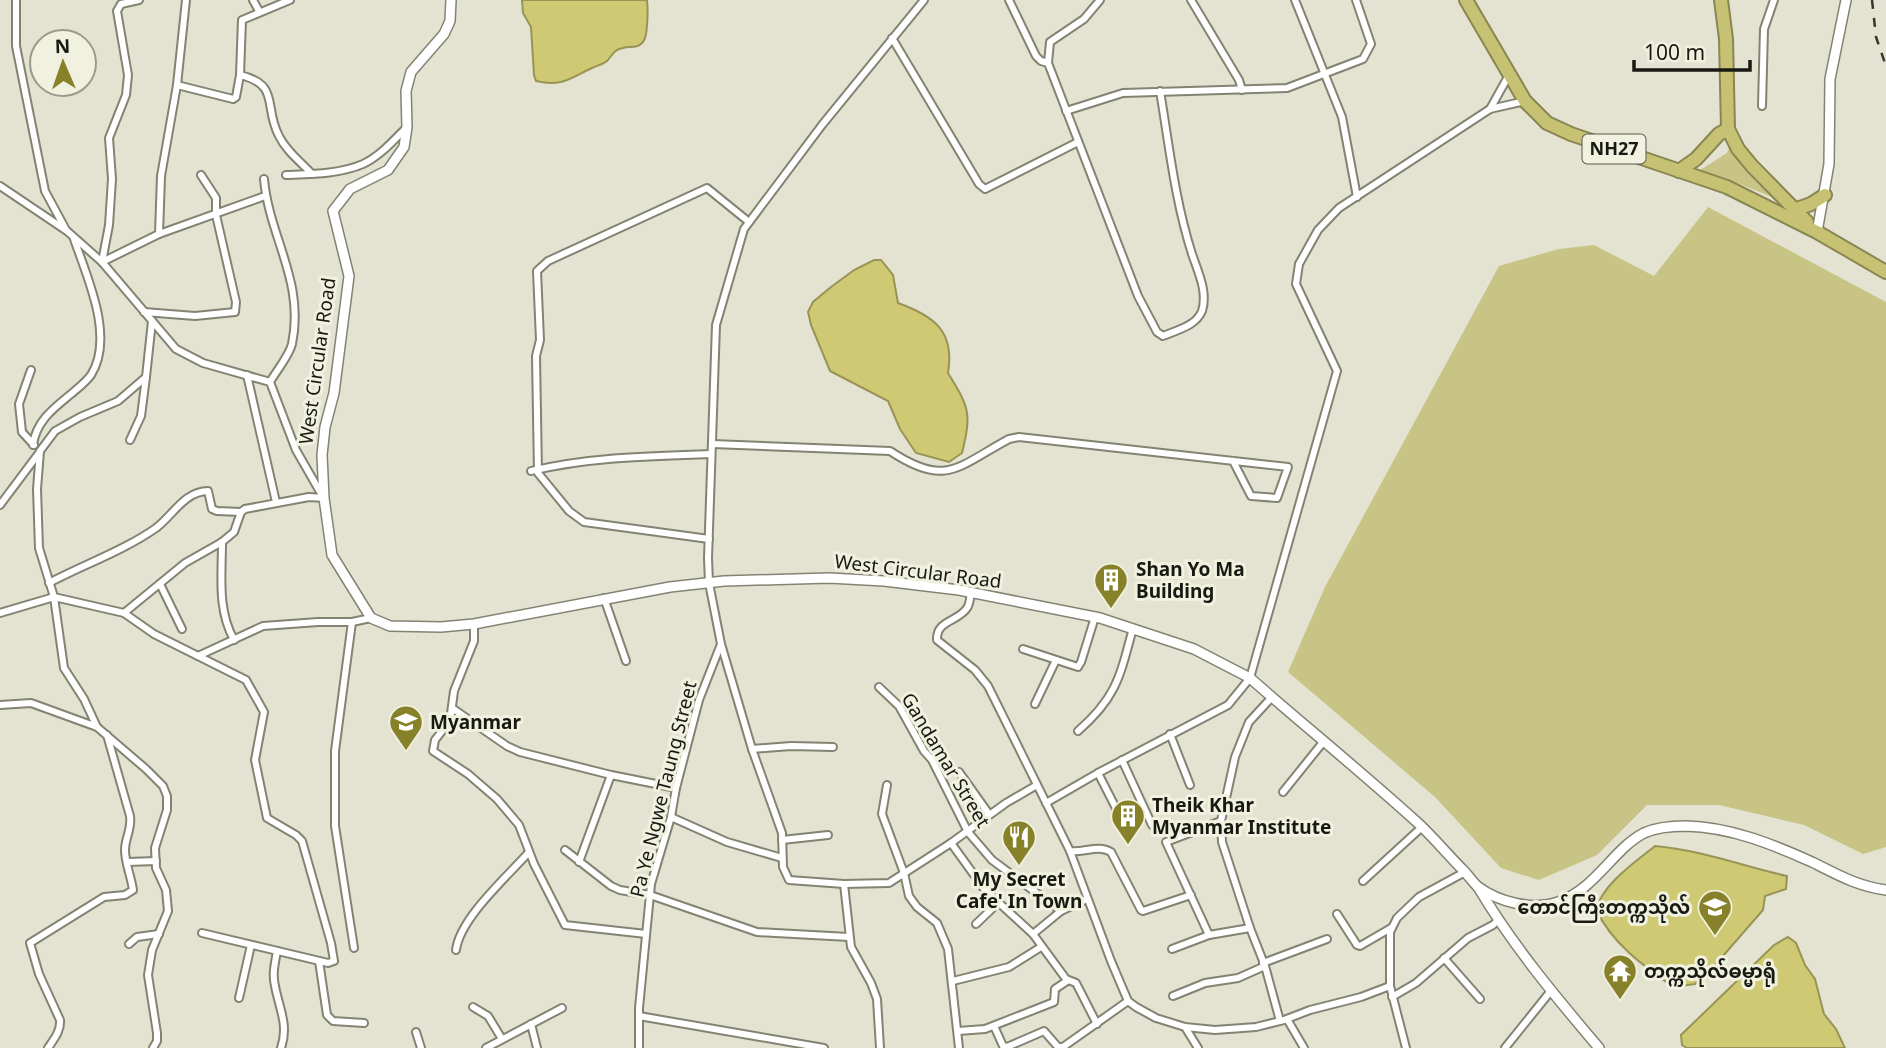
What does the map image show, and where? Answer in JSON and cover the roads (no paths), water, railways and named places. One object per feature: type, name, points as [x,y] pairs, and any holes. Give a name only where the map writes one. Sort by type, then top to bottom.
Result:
[{"type":"highway","name":"NH27","points":[[1466,0],[1525,101],[1547,122],[1571,134],[1727,187],[1817,232],[1886,272]]},
{"type":"highway","points":[[1679,171],[1696,159],[1719,134],[1728,130],[1726,39],[1720,0]]},
{"type":"highway","name":"NH27","points":[[1728,130],[1738,149],[1774,192],[1817,232]]},
{"type":"highway","points":[[1794,210],[1825,195]]},
{"type":"street","points":[[16,0],[16,46],[45,191],[67,231]]},
{"type":"street","points":[[102,262],[109,225],[112,179],[108,138],[126,95],[128,75],[117,11],[120,2],[139,0]]},
{"type":"street","points":[[159,234],[161,176],[177,85],[186,0]]},
{"type":"street","points":[[253,0],[259,11]]},
{"type":"street","points":[[177,85],[233,99],[236,97],[240,75],[242,20],[290,0]]},
{"type":"street","name":"West Circular Road","points":[[451,0],[450,21],[444,34],[411,72],[406,91],[407,127],[404,147],[388,170],[350,189],[333,211],[349,276],[334,393],[325,427],[322,455],[324,498],[332,555],[371,618],[390,626],[402,627],[474,624],[604,598],[709,583],[759,579],[829,578],[884,581],[971,592],[1095,617],[1133,628],[1194,649],[1250,678],[1422,827],[1477,886],[1513,903],[1540,905],[1566,898],[1592,881],[1634,839],[1653,830],[1673,827],[1709,827],[1741,835],[1778,846],[1863,887],[1886,890]]},
{"type":"street","points":[[924,0],[822,125],[744,229],[716,325],[709,583],[721,644],[752,749],[782,833],[783,867],[789,880],[844,884],[883,884],[895,880],[968,832],[989,814],[1037,785]]},
{"type":"street","points":[[1009,0],[1036,56],[1048,63]]},
{"type":"street","points":[[1100,0],[1084,19],[1049,42],[1048,63],[1138,296],[1157,332],[1163,336],[1194,323],[1201,314],[1204,302],[1201,277],[1179,211],[1160,91]]},
{"type":"street","points":[[1191,0],[1239,80],[1242,90]]},
{"type":"street","points":[[1295,0],[1342,117],[1357,197]]},
{"type":"street","points":[[1066,111],[1123,93],[1287,88],[1363,60],[1371,44],[1356,0]]},
{"type":"street","points":[[1762,106],[1764,29],[1774,0]]},
{"type":"street","points":[[1817,232],[1829,164],[1830,79],[1846,0]]},
{"type":"street","points":[[892,38],[979,184],[985,189],[1078,142]]},
{"type":"street","points":[[240,75],[255,79],[265,87],[284,146],[313,174]]},
{"type":"street","points":[[1490,109],[1509,75]]},
{"type":"street","points":[[1046,803],[1228,705],[1250,678],[1337,371],[1296,284],[1303,256],[1318,230],[1331,215],[1490,109],[1525,101]]},
{"type":"street","points":[[286,175],[335,171],[363,164],[380,153],[407,127]]},
{"type":"street","points":[[144,312],[195,316],[235,312],[236,302],[216,215],[214,193],[201,175]]},
{"type":"street","points":[[264,179],[265,196],[292,280],[295,309],[292,346],[270,382]]},
{"type":"street","points":[[0,186],[67,231],[102,262],[176,349],[203,363],[270,382]]},
{"type":"street","points":[[534,470],[536,356],[540,340],[537,271],[548,261],[707,188],[749,222]]},
{"type":"street","points":[[102,262],[159,234],[265,196]]},
{"type":"street","points":[[33,444],[34,434],[40,424],[56,405],[89,378],[96,365],[99,317],[73,237]]},
{"type":"street","points":[[130,440],[142,415],[152,321]]},
{"type":"street","points":[[32,370],[19,404],[22,432],[40,451],[37,489],[39,548],[54,597],[64,668],[84,699],[97,727]]},
{"type":"street","points":[[247,375],[276,502]]},
{"type":"street","points":[[0,505],[55,431],[80,416],[118,401],[146,377]]},
{"type":"street","points":[[270,382],[296,450],[324,498]]},
{"type":"street","points":[[712,444],[890,451],[910,465],[943,472],[1009,439],[1019,437],[1288,467],[1277,498],[1251,496],[1233,461]]},
{"type":"street","points":[[534,470],[610,459],[711,454]]},
{"type":"street","points":[[534,470],[569,511],[584,522],[709,539]]},
{"type":"street","points":[[50,583],[137,540],[159,526],[191,494],[208,491],[212,509],[241,512],[276,502],[309,497],[324,498]]},
{"type":"street","points":[[124,613],[185,563],[234,532],[241,512]]},
{"type":"street","points":[[222,542],[223,614],[234,640]]},
{"type":"street","points":[[160,584],[182,629]]},
{"type":"street","points":[[971,592],[964,612],[940,626],[937,640],[975,670],[988,686],[1070,852],[1128,1001],[1156,1018],[1185,1027],[1215,1030],[1255,1027],[1284,1020],[1390,986]]},
{"type":"street","points":[[0,613],[54,597],[124,613],[154,634],[246,680],[264,712],[255,761],[267,818],[302,841],[334,961],[328,963],[202,933]]},
{"type":"street","points":[[604,598],[626,661]]},
{"type":"street","points":[[1023,649],[1078,667],[1095,617]]},
{"type":"street","points":[[198,657],[263,626],[352,622],[371,618]]},
{"type":"street","points":[[352,622],[335,764],[335,826],[354,948]]},
{"type":"street","points":[[474,624],[474,641],[457,682],[450,721],[435,740],[433,751],[468,774],[497,799],[519,825],[529,852],[565,925],[646,934]]},
{"type":"street","points":[[1078,731],[1096,715],[1112,695],[1120,679],[1133,628]]},
{"type":"street","name":"Pa Ye Ngwe Taung Street","points":[[639,1048],[639,1016],[651,884],[671,817],[699,700],[721,644]]},
{"type":"street","points":[[1035,704],[1056,660]]},
{"type":"street","name":"Gandamar Street","points":[[879,687],[899,706],[924,751],[932,760],[968,832],[992,860],[1061,911]]},
{"type":"street","points":[[1272,697],[1249,722],[1235,757],[1221,821],[1222,842],[1284,1020],[1304,1048]]},
{"type":"street","points":[[0,705],[31,703],[97,727],[163,786],[167,796],[167,810],[155,848],[156,868],[166,890],[168,911],[152,950],[148,975],[157,1033],[153,1048]]},
{"type":"street","points":[[452,708],[520,752],[676,788]]},
{"type":"street","points":[[48,1048],[61,1026],[51,996],[39,974],[30,943],[104,897],[131,893],[133,886],[125,844],[132,827],[106,733]]},
{"type":"street","points":[[1170,734],[1191,785]]},
{"type":"street","points":[[1283,792],[1324,741]]},
{"type":"street","points":[[752,749],[833,747]]},
{"type":"street","points":[[1122,760],[1152,825]]},
{"type":"street","points":[[959,772],[989,814]]},
{"type":"street","points":[[1098,773],[1122,820]]},
{"type":"street","points":[[579,862],[611,775]]},
{"type":"street","points":[[887,785],[882,814],[904,873],[907,889],[913,902],[934,920],[942,931],[948,949],[959,1048]]},
{"type":"street","points":[[671,817],[727,842],[782,858]]},
{"type":"street","points":[[1209,935],[1166,842],[1221,821]]},
{"type":"street","points":[[1363,881],[1422,827]]},
{"type":"street","points":[[782,840],[828,835]]},
{"type":"street","points":[[951,843],[985,890],[1033,934],[1067,981],[1079,986],[1097,1024]]},
{"type":"street","points":[[1070,852],[1104,848],[1111,852],[1143,911],[1191,895]]},
{"type":"street","points":[[565,850],[620,890],[650,895],[757,932],[849,937]]},
{"type":"street","points":[[456,950],[457,941],[469,922],[529,852]]},
{"type":"street","points":[[127,862],[156,861]]},
{"type":"street","points":[[1406,1048],[1390,986],[1388,957],[1391,928],[1396,918],[1419,897],[1465,872]]},
{"type":"street","points":[[844,884],[851,947],[877,999],[880,1048]]},
{"type":"street","points":[[1477,886],[1550,992],[1599,1048]]},
{"type":"street","points":[[1033,934],[1061,911],[1087,899]]},
{"type":"street","points":[[976,924],[999,902]]},
{"type":"street","points":[[1392,997],[1416,983],[1468,938],[1493,925],[1504,909],[1513,903]]},
{"type":"street","points":[[1336,914],[1360,946],[1391,928]]},
{"type":"street","points":[[1172,949],[1209,935],[1250,928]]},
{"type":"street","points":[[129,944],[137,937],[159,934]]},
{"type":"street","points":[[1173,996],[1205,983],[1238,978],[1264,964],[1327,939]]},
{"type":"street","points":[[239,998],[251,945]]},
{"type":"street","points":[[953,981],[1009,967],[1041,947]]},
{"type":"street","points":[[277,951],[273,969],[284,1018],[285,1031],[281,1048]]},
{"type":"street","points":[[1444,958],[1480,999]]},
{"type":"street","points":[[319,961],[327,1015],[333,1021],[364,1023]]},
{"type":"street","points":[[957,1031],[994,1026],[1054,1002],[1055,989],[1067,981]]},
{"type":"street","points":[[1505,1048],[1550,992]]},
{"type":"street","points":[[994,1026],[1003,1046],[1007,1047],[1044,1031],[1060,1048],[1128,1001]]},
{"type":"street","points":[[472,1007],[488,1016],[502,1039]]},
{"type":"street","points":[[486,1048],[562,1008]]},
{"type":"street","points":[[639,1016],[824,1048]]},
{"type":"street","points":[[531,1024],[537,1048]]},
{"type":"street","points":[[1185,1027],[1198,1048]]},
{"type":"street","points":[[416,1032],[421,1048]]},
{"type":"railway","points":[[1872,0],[1876,37],[1886,66]]},
{"type":"place","name":"Shan Yo Ma Building","points":[[1111,610]]},
{"type":"place","name":"Myanmar","points":[[406,752]]},
{"type":"place","name":"Theik Khar Myanmar Institute","points":[[1128,846]]},
{"type":"place","name":"My Secret Cafe' In Town","points":[[1019,867]]},
{"type":"place","name":"တောင်ကြီးတက္ကသိုလ်","points":[[1715,937]]},
{"type":"place","name":"တက္ကသိုလ်ဓမ္မာရုံ","points":[[1620,1001]]}]
